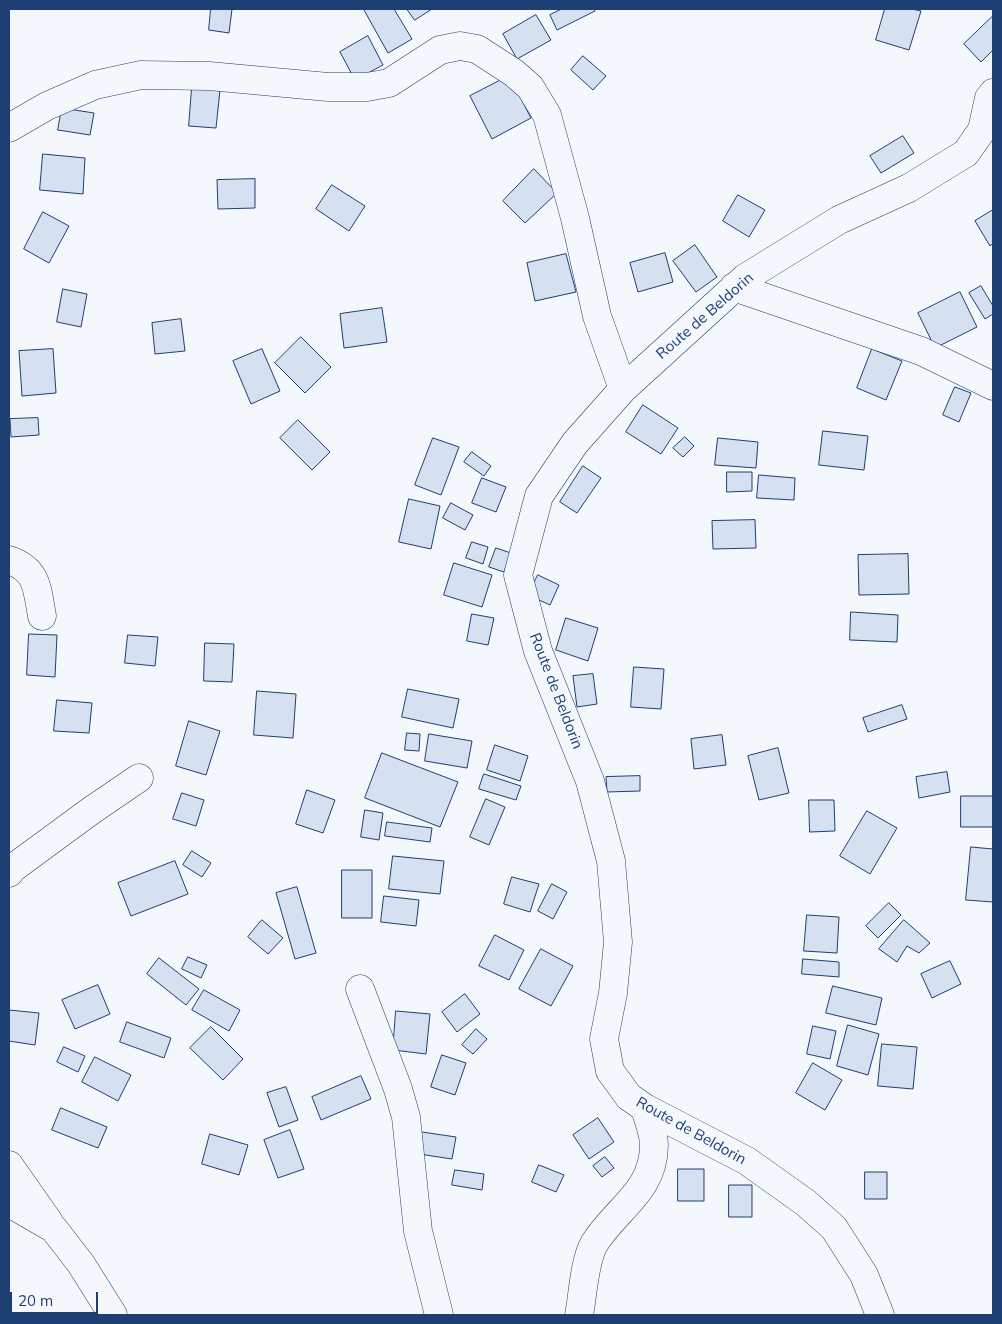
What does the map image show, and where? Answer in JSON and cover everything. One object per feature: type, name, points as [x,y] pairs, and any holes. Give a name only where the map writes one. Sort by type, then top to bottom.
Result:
[{"type":"street","points":[[9,128],[47,106],[95,85],[141,75],[210,76],[328,87],[367,87],[389,83],[440,50],[460,46],[478,49],[514,73],[530,87],[547,115],[575,218],[597,316],[623,390]]},
{"type":"street","name":"Route de Beldorin","points":[[880,1315],[864,1275],[834,1228],[806,1203],[747,1161],[644,1108],[629,1097],[610,1071],[604,1039],[613,994],[618,942],[611,861],[590,781],[538,651],[518,575],[539,496],[575,444],[623,390],[745,278],[838,220],[909,188],[966,152],[982,130],[989,98],[993,93]]},
{"type":"street","points":[[734,287],[921,351],[993,386]]},
{"type":"street","points":[[9,560],[22,565],[33,578],[42,616]]},
{"type":"street","points":[[9,873],[13,868],[92,810],[139,778]]},
{"type":"street","points":[[360,989],[406,1116],[418,1231],[439,1315]]},
{"type":"street","points":[[579,1315],[587,1268],[593,1246],[643,1186],[651,1166],[654,1144],[644,1108]]},
{"type":"street","points":[[9,1165],[81,1264],[113,1315]]},
{"type":"street","points":[[9,1203],[54,1229]]},
{"type":"building","points":[[211,9],[232,9],[229,33],[209,30]]},
{"type":"building","points":[[394,9],[412,39],[388,53],[364,10]]},
{"type":"building","points":[[407,9],[432,9],[415,20]]},
{"type":"building","points":[[562,9],[594,9],[595,11],[557,30],[550,15]]},
{"type":"building","points":[[885,9],[921,11],[909,50],[876,40]]},
{"type":"building","points":[[536,15],[551,40],[517,59],[503,34]]},
{"type":"building","points":[[993,16],[993,50],[981,62],[964,44]]},
{"type":"building","points":[[368,36],[383,65],[355,80],[340,52]]},
{"type":"building","points":[[583,56],[606,76],[593,90],[571,70]]},
{"type":"building","points":[[509,76],[531,118],[492,139],[470,96]]},
{"type":"building","points":[[192,88],[220,90],[216,128],[189,126]]},
{"type":"building","points":[[62,108],[94,113],[90,135],[58,130]]},
{"type":"building","points":[[903,136],[914,153],[881,173],[870,156]]},
{"type":"building","points":[[43,154],[85,158],[83,194],[40,190]]},
{"type":"building","points":[[534,169],[557,193],[525,223],[503,201]]},
{"type":"building","points":[[255,179],[255,208],[218,209],[217,180]]},
{"type":"building","points":[[332,185],[365,206],[349,231],[316,209]]},
{"type":"building","points":[[738,195],[765,210],[749,237],[723,221]]},
{"type":"building","points":[[993,210],[993,243],[990,246],[975,221]]},
{"type":"building","points":[[43,212],[69,226],[49,263],[24,249]]},
{"type":"building","points":[[695,245],[717,277],[696,292],[673,261]]},
{"type":"building","points":[[665,253],[673,282],[638,292],[630,263]]},
{"type":"building","points":[[566,254],[576,292],[535,301],[527,263]]},
{"type":"building","points":[[981,286],[993,306],[993,314],[985,319],[969,293]]},
{"type":"building","points":[[63,289],[87,294],[81,327],[57,322]]},
{"type":"building","points":[[960,292],[977,327],[935,348],[918,313]]},
{"type":"building","points":[[382,308],[387,342],[344,348],[340,314]]},
{"type":"building","points":[[181,319],[185,351],[155,354],[152,323]]},
{"type":"building","points":[[301,337],[331,367],[305,393],[275,363]]},
{"type":"building","points":[[53,349],[56,393],[22,396],[19,351]]},
{"type":"building","points":[[262,349],[280,391],[251,404],[233,361]]},
{"type":"building","points":[[872,349],[902,361],[886,400],[857,388]]},
{"type":"building","points":[[955,387],[971,393],[959,422],[943,415]]},
{"type":"building","points":[[643,405],[678,428],[661,454],[626,432]]},
{"type":"building","points":[[38,418],[39,435],[11,437],[10,419]]},
{"type":"building","points":[[298,420],[330,452],[312,470],[280,438]]},
{"type":"building","points":[[823,431],[868,436],[864,470],[819,465]]},
{"type":"building","points":[[685,437],[694,446],[683,457],[673,448]]},
{"type":"building","points":[[433,438],[459,447],[441,495],[415,485]]},
{"type":"building","points":[[718,438],[758,442],[756,468],[715,465]]},
{"type":"building","points":[[472,452],[491,466],[484,476],[464,462]]},
{"type":"building","points":[[583,466],[601,478],[577,513],[560,502]]},
{"type":"building","points":[[727,472],[752,472],[752,491],[727,492]]},
{"type":"building","points":[[759,475],[795,478],[794,500],[757,498]]},
{"type":"building","points":[[482,478],[506,487],[496,512],[472,503]]},
{"type":"building","points":[[409,499],[440,506],[431,549],[399,542]]},
{"type":"building","points":[[451,503],[473,515],[465,530],[443,518]]},
{"type":"building","points":[[755,520],[756,548],[713,549],[712,521]]},
{"type":"building","points":[[472,542],[488,547],[483,564],[466,558]]},
{"type":"building","points":[[496,548],[511,553],[504,572],[489,567]]},
{"type":"building","points":[[908,554],[909,594],[859,595],[858,555]]},
{"type":"building","points":[[454,563],[492,575],[482,607],[444,595]]},
{"type":"building","points":[[538,575],[559,585],[550,605],[528,595]]},
{"type":"building","points":[[851,612],[898,615],[897,642],[850,640]]},
{"type":"building","points":[[472,614],[494,618],[488,645],[467,641]]},
{"type":"building","points":[[566,618],[598,628],[588,661],[556,650]]},
{"type":"building","points":[[29,634],[57,635],[55,677],[27,675]]},
{"type":"building","points":[[128,635],[158,637],[155,666],[125,663]]},
{"type":"building","points":[[205,643],[234,644],[232,682],[204,681]]},
{"type":"building","points":[[634,667],[664,669],[661,709],[631,707]]},
{"type":"building","points":[[593,674],[597,704],[577,707],[573,676]]},
{"type":"building","points":[[408,689],[459,699],[453,728],[402,717]]},
{"type":"building","points":[[257,691],[296,694],[293,738],[254,735]]},
{"type":"building","points":[[57,700],[92,703],[89,733],[54,731]]},
{"type":"building","points":[[902,705],[907,719],[868,732],[863,718]]},
{"type":"building","points":[[189,721],[220,731],[206,775],[176,766]]},
{"type":"building","points":[[407,733],[420,734],[419,751],[405,750]]},
{"type":"building","points":[[429,734],[472,741],[467,768],[425,761]]},
{"type":"building","points":[[722,735],[726,765],[694,769],[691,739]]},
{"type":"building","points":[[495,745],[528,756],[520,781],[487,770]]},
{"type":"building","points":[[778,748],[789,793],[759,800],[748,756]]},
{"type":"building","points":[[382,753],[458,782],[440,827],[365,798]]},
{"type":"building","points":[[947,772],[950,792],[919,798],[916,777]]},
{"type":"building","points":[[484,774],[521,786],[516,800],[479,789]]},
{"type":"building","points":[[640,776],[640,791],[607,792],[606,777]]},
{"type":"building","points":[[307,790],[335,800],[323,833],[296,824]]},
{"type":"building","points":[[182,793],[204,800],[196,826],[173,819]]},
{"type":"building","points":[[961,796],[993,796],[993,827],[961,827]]},
{"type":"building","points":[[486,799],[505,807],[489,845],[470,837]]},
{"type":"building","points":[[809,800],[834,800],[835,831],[810,832]]},
{"type":"building","points":[[365,810],[383,813],[379,840],[361,837]]},
{"type":"building","points":[[867,811],[897,828],[870,874],[840,856]]},
{"type":"building","points":[[387,822],[432,828],[430,842],[385,836]]},
{"type":"building","points":[[971,847],[993,849],[993,902],[966,900]]},
{"type":"building","points":[[192,851],[211,863],[202,877],[183,865]]},
{"type":"building","points":[[393,856],[444,861],[440,894],[389,889]]},
{"type":"building","points":[[175,861],[188,894],[131,916],[118,883]]},
{"type":"building","points":[[342,870],[372,870],[372,918],[342,918]]},
{"type":"building","points":[[512,877],[539,884],[530,912],[504,904]]},
{"type":"building","points":[[552,884],[567,892],[553,919],[538,911]]},
{"type":"building","points":[[297,887],[316,953],[295,959],[276,893]]},
{"type":"building","points":[[384,896],[419,900],[416,926],[381,922]]},
{"type":"building","points":[[889,903],[901,915],[878,938],[866,926]]},
{"type":"building","points":[[807,915],[839,917],[837,953],[804,951]]},
{"type":"building","points":[[262,920],[283,938],[268,954],[248,937]]},
{"type":"building","points":[[904,920],[930,943],[919,953],[907,946],[897,962],[879,949]]},
{"type":"building","points":[[495,935],[524,950],[509,980],[479,966]]},
{"type":"building","points":[[541,949],[573,966],[551,1006],[519,989]]},
{"type":"building","points":[[188,957],[207,965],[201,978],[182,969]]},
{"type":"building","points":[[159,958],[199,989],[186,1005],[147,974]]},
{"type":"building","points":[[803,959],[839,962],[839,977],[802,974]]},
{"type":"building","points":[[950,961],[961,984],[932,998],[921,974]]},
{"type":"building","points":[[98,985],[110,1014],[75,1029],[62,1000]]},
{"type":"building","points":[[833,986],[882,998],[876,1025],[826,1013]]},
{"type":"building","points":[[204,990],[240,1010],[229,1031],[192,1010]]},
{"type":"building","points":[[465,994],[480,1014],[457,1032],[442,1012]]},
{"type":"building","points":[[9,1010],[39,1013],[35,1045],[9,1041]]},
{"type":"building","points":[[396,1011],[430,1014],[426,1054],[393,1050]]},
{"type":"building","points":[[127,1022],[171,1038],[164,1058],[120,1042]]},
{"type":"building","points":[[848,1025],[879,1034],[868,1075],[837,1066]]},
{"type":"building","points":[[813,1026],[836,1031],[830,1059],[807,1054]]},
{"type":"building","points":[[211,1027],[243,1059],[223,1080],[190,1048]]},
{"type":"building","points":[[476,1029],[487,1039],[473,1054],[462,1045]]},
{"type":"building","points":[[882,1044],[917,1047],[913,1089],[878,1086]]},
{"type":"building","points":[[64,1047],[85,1056],[78,1072],[57,1062]]},
{"type":"building","points":[[442,1055],[466,1063],[455,1095],[431,1087]]},
{"type":"building","points":[[95,1057],[131,1075],[118,1101],[82,1082]]},
{"type":"building","points":[[813,1063],[842,1080],[825,1110],[796,1093]]},
{"type":"building","points":[[361,1076],[371,1099],[321,1120],[312,1097]]},
{"type":"building","points":[[286,1087],[298,1120],[279,1127],[267,1093]]},
{"type":"building","points":[[61,1108],[107,1127],[98,1148],[52,1130]]},
{"type":"building","points":[[598,1118],[614,1142],[589,1159],[573,1135]]},
{"type":"building","points":[[290,1130],[304,1169],[278,1178],[264,1140]]},
{"type":"building","points":[[422,1132],[456,1137],[452,1159],[419,1154]]},
{"type":"building","points":[[210,1134],[248,1145],[239,1175],[202,1164]]},
{"type":"building","points":[[605,1157],[614,1168],[602,1177],[593,1166]]},
{"type":"building","points":[[539,1165],[564,1175],[556,1192],[532,1182]]},
{"type":"building","points":[[678,1169],[704,1169],[704,1201],[678,1201]]},
{"type":"building","points":[[455,1170],[484,1174],[482,1190],[452,1185]]},
{"type":"building","points":[[865,1172],[887,1172],[887,1199],[865,1199]]},
{"type":"building","points":[[729,1185],[752,1185],[752,1217],[729,1217]]}]
